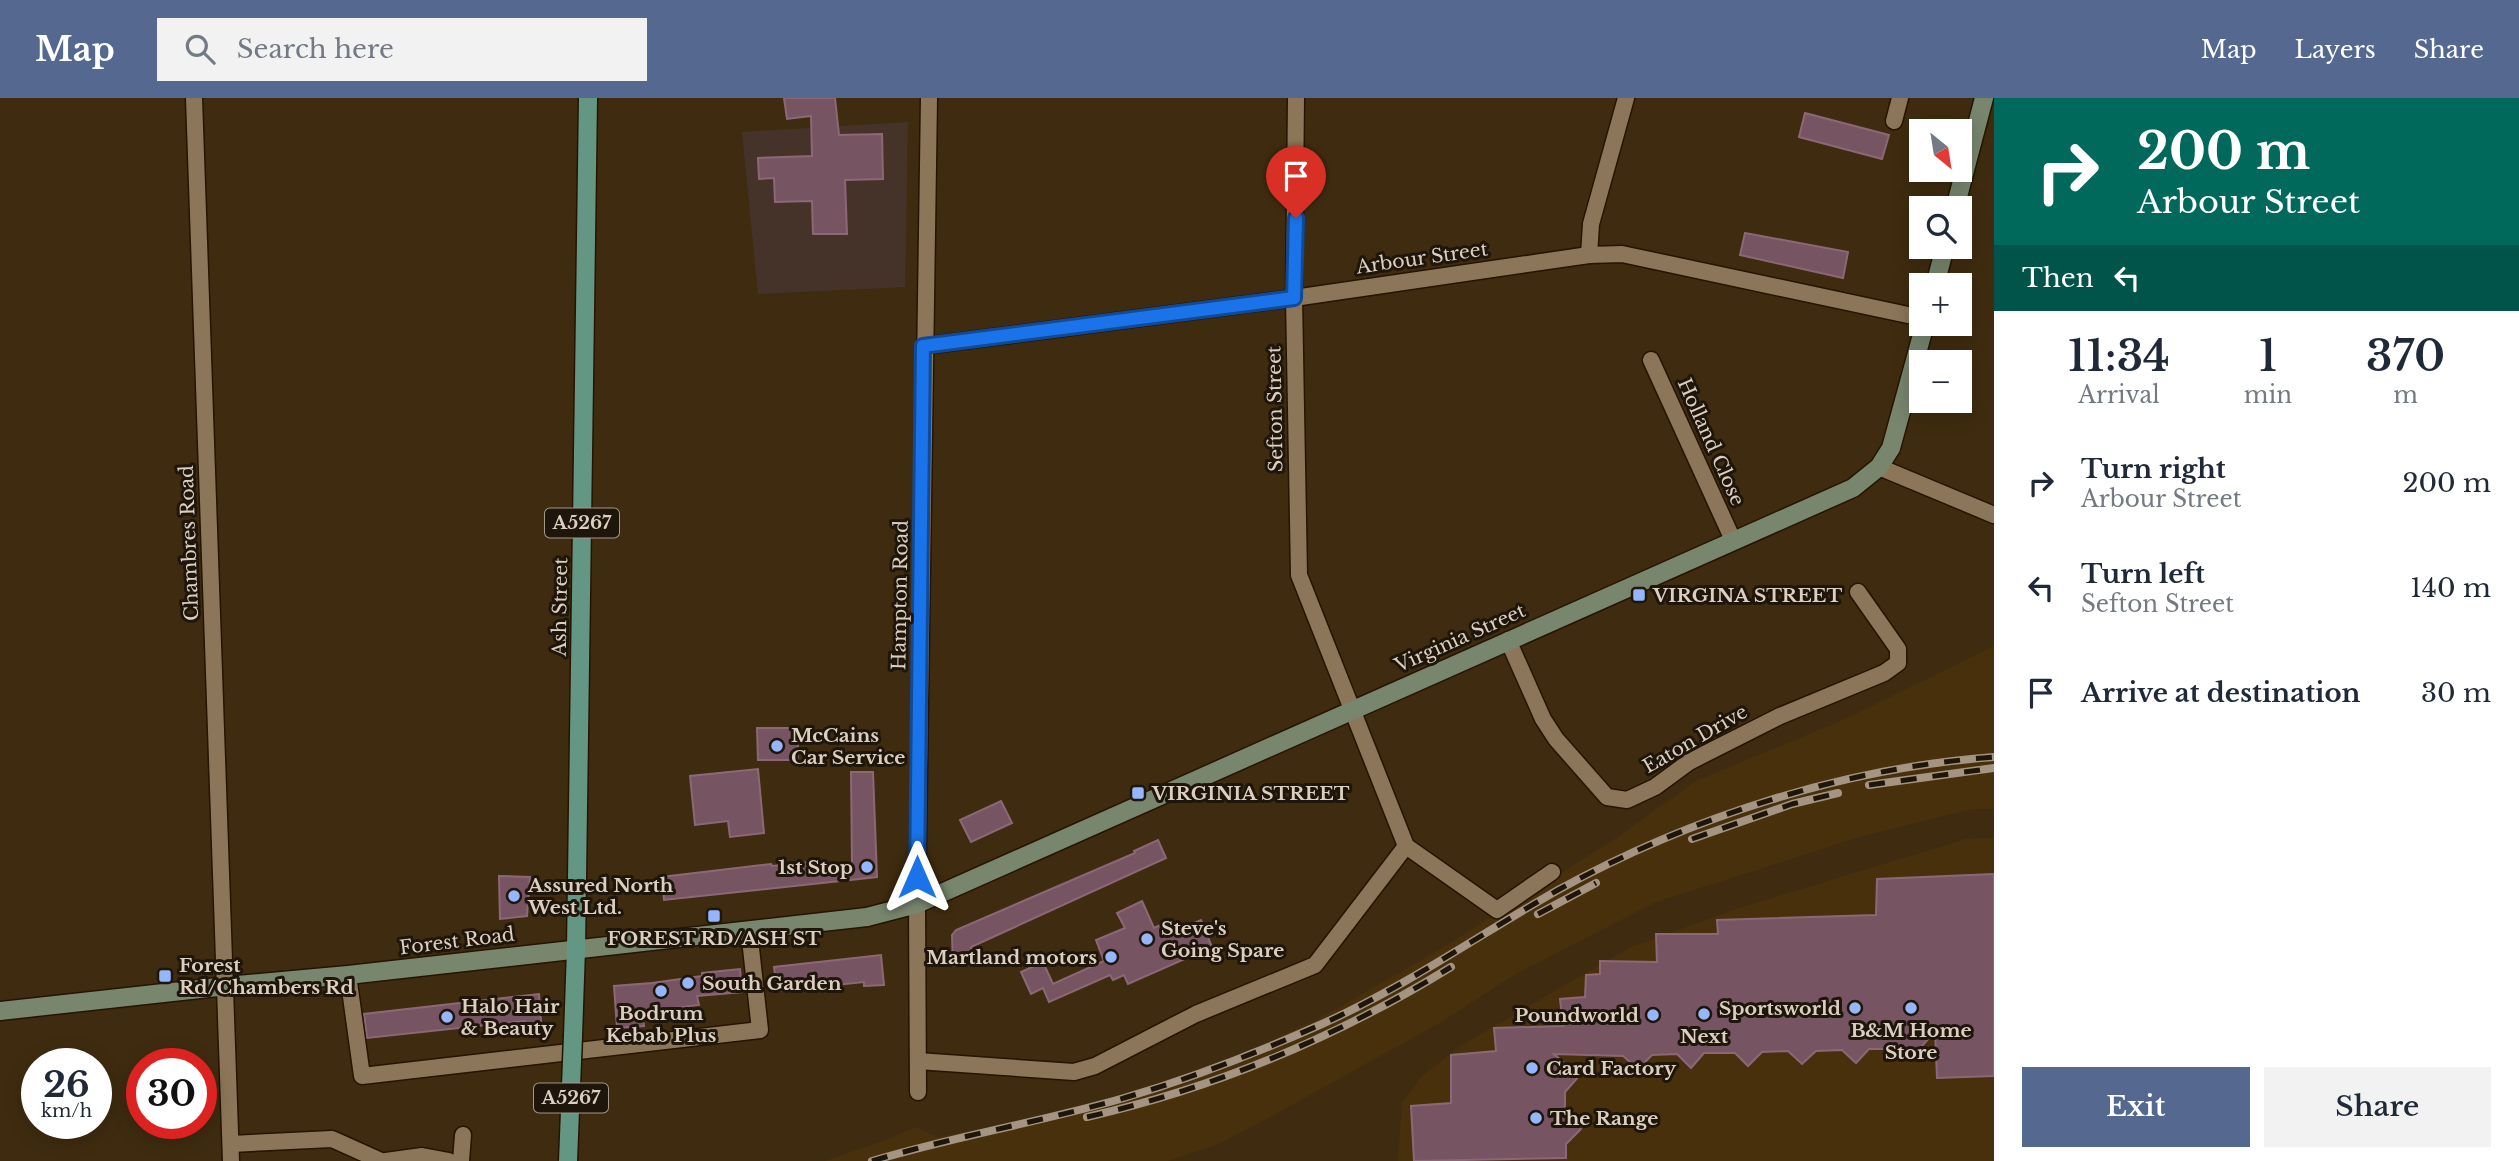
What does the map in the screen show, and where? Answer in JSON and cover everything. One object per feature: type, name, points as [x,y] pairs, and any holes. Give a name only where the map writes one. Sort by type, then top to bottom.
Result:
[{"type":"main road","name":"Ash Street","points":[[576,949],[588,98]]},
{"type":"main road","name":"A5267","points":[[568,1161],[576,949]]},
{"type":"street","name":"Chambres Road","points":[[194,98],[231,1153]]},
{"type":"street","name":"Hampton Road","points":[[918,1092],[917,904],[923,346],[929,98]]},
{"type":"street","name":"Sefton Street","points":[[1296,98],[1294,298],[1299,575],[1406,846]]},
{"type":"street","points":[[1589,255],[1591,224],[1626,98]]},
{"type":"street","points":[[1894,121],[1900,98]]},
{"type":"street","points":[[1958,196],[1984,98]]},
{"type":"street","name":"Arbour Street","points":[[923,346],[1294,298],[1589,255],[1622,254],[1909,315]]},
{"type":"street","name":"Virginia Street","points":[[917,904],[1853,488],[1879,467],[1891,448],[1922,336]]},
{"type":"street","name":"Holland Close","points":[[1651,360],[1733,540]]},
{"type":"street","points":[[1879,467],[1994,515]]},
{"type":"street","name":"Eaton Drive","points":[[1508,640],[1543,719],[1556,739],[1607,797],[1627,800],[1655,787],[1689,762],[1780,716],[1884,673],[1898,663],[1898,649],[1858,592]]},
{"type":"street","points":[[918,1061],[1074,1072],[1095,1066],[1196,1014],[1315,965],[1406,846],[1497,910],[1552,872]]},
{"type":"street","name":"Forest Road","points":[[0,1011],[867,917],[917,904]]},
{"type":"street","points":[[348,975],[362,1076],[760,1030],[749,930]]},
{"type":"street","points":[[461,1161],[463,1135]]},
{"type":"street","points":[[231,1153],[332,1139],[381,1161]]},
{"type":"street","points":[[386,1161],[422,1156],[449,1161]]},
{"type":"shaded area","points":[[908,122],[905,287],[758,294],[742,132]]},
{"type":"shaded area","points":[[1994,646],[1994,809],[1972,809],[1863,836],[1656,902],[1514,975],[1443,1021],[1270,1117],[1216,1145],[1167,1161],[825,1161],[915,1127],[938,1137],[1064,1115],[1209,1069],[1317,1020],[1439,950],[1612,841],[1696,781],[1843,720]]},
{"type":"shaded area","points":[[1994,838],[1994,1161],[1398,1161],[1402,1103],[1423,1075],[1462,1045],[1631,947],[1739,908],[1966,839]]},
{"type":"building","points":[[784,98],[835,98],[839,135],[882,134],[883,179],[845,180],[847,234],[813,234],[812,201],[775,202],[774,178],[759,179],[758,158],[812,156],[811,116],[787,119]]},
{"type":"building","points":[[1805,113],[1889,135],[1882,159],[1799,137]]},
{"type":"building","points":[[1745,233],[1848,252],[1843,278],[1740,255]]},
{"type":"building","points":[[757,728],[798,728],[798,760],[758,760]]},
{"type":"building","points":[[758,769],[764,833],[730,837],[728,821],[695,825],[690,776]]},
{"type":"building","points":[[851,772],[873,772],[877,877],[664,900],[662,877],[771,864],[810,862],[811,867],[852,863]]},
{"type":"building","points":[[1001,801],[1012,823],[971,842],[960,820]]},
{"type":"building","points":[[1158,840],[1166,858],[971,947],[971,965],[953,966],[952,935],[956,930],[1135,853],[1134,851]]},
{"type":"building","points":[[1994,874],[1994,1076],[1937,1078],[1935,1031],[1909,1061],[1896,1049],[1869,1049],[1856,1063],[1842,1050],[1816,1051],[1802,1064],[1788,1051],[1762,1052],[1748,1066],[1735,1053],[1704,1053],[1691,1068],[1677,1054],[1652,1055],[1638,1069],[1623,1056],[1554,1054],[1579,1076],[1565,1092],[1565,1115],[1581,1129],[1566,1144],[1566,1158],[1414,1161],[1411,1106],[1451,1103],[1451,1055],[1496,1051],[1494,1028],[1563,1026],[1560,999],[1585,997],[1586,975],[1600,974],[1600,961],[1657,962],[1656,934],[1718,934],[1717,920],[1876,915],[1877,879]]},
{"type":"building","name":"Assured North West Ltd.","points":[[499,876],[530,877],[527,916],[500,919]]},
{"type":"building","points":[[1142,901],[1154,928],[1171,920],[1176,931],[1201,920],[1212,947],[1128,984],[1124,975],[1113,980],[1110,975],[1049,1002],[1043,988],[1031,994],[1021,972],[1043,962],[1053,984],[1104,961],[1096,940],[1125,928],[1117,913]]},
{"type":"building","points":[[881,955],[884,985],[864,986],[864,982],[777,991],[774,967]]},
{"type":"building","points":[[740,969],[742,992],[697,996],[699,1005],[642,1012],[644,1026],[617,1028],[614,986],[652,983]]},
{"type":"building","points":[[539,994],[542,1035],[526,1037],[525,1021],[367,1038],[364,1014]]},
{"type":"railway","points":[[872,1161],[1124,1098],[1273,1045],[1383,994],[1558,890],[1661,840],[1715,819],[1769,800],[1881,772],[1994,757]]},
{"type":"railway","points":[[1869,785],[1994,768]]},
{"type":"railway","points":[[1692,839],[1792,804],[1838,793]]},
{"type":"railway","points":[[1538,914],[1596,883]]},
{"type":"railway","points":[[1087,1117],[1182,1091],[1275,1057],[1365,1015],[1451,967]]},
{"type":"place","name":"VIRGINA STREET","points":[[1639,595]]},
{"type":"place","name":"McCains Car Service","points":[[777,746]]},
{"type":"place","name":"VIRGINIA STREET","points":[[1138,793]]},
{"type":"place","name":"1st Stop","points":[[867,867]]},
{"type":"place","name":"Assured North West Ltd.","points":[[514,896]]},
{"type":"place","name":"FOREST RD/ASH ST","points":[[714,916]]},
{"type":"place","name":"Steve's Going Spare","points":[[1147,939]]},
{"type":"place","name":"Martland motors","points":[[1111,957]]},
{"type":"place","name":"Forest Rd/Chambers Rd","points":[[165,976]]},
{"type":"place","name":"South Garden","points":[[688,983]]},
{"type":"place","name":"Bodrum Kebab Plus","points":[[661,991]]},
{"type":"place","name":"Sportsworld","points":[[1855,1008]]},
{"type":"place","name":"B&M Home Store","points":[[1911,1008]]},
{"type":"place","name":"Next","points":[[1704,1014]]},
{"type":"place","name":"Poundworld","points":[[1653,1015]]},
{"type":"place","name":"Halo Hair & Beauty","points":[[447,1017]]},
{"type":"place","name":"Card Factory","points":[[1532,1068]]},
{"type":"place","name":"The Range","points":[[1536,1118]]},
{"type":"route","points":[[917,877],[923,346],[1294,298],[1296,218]]}]
